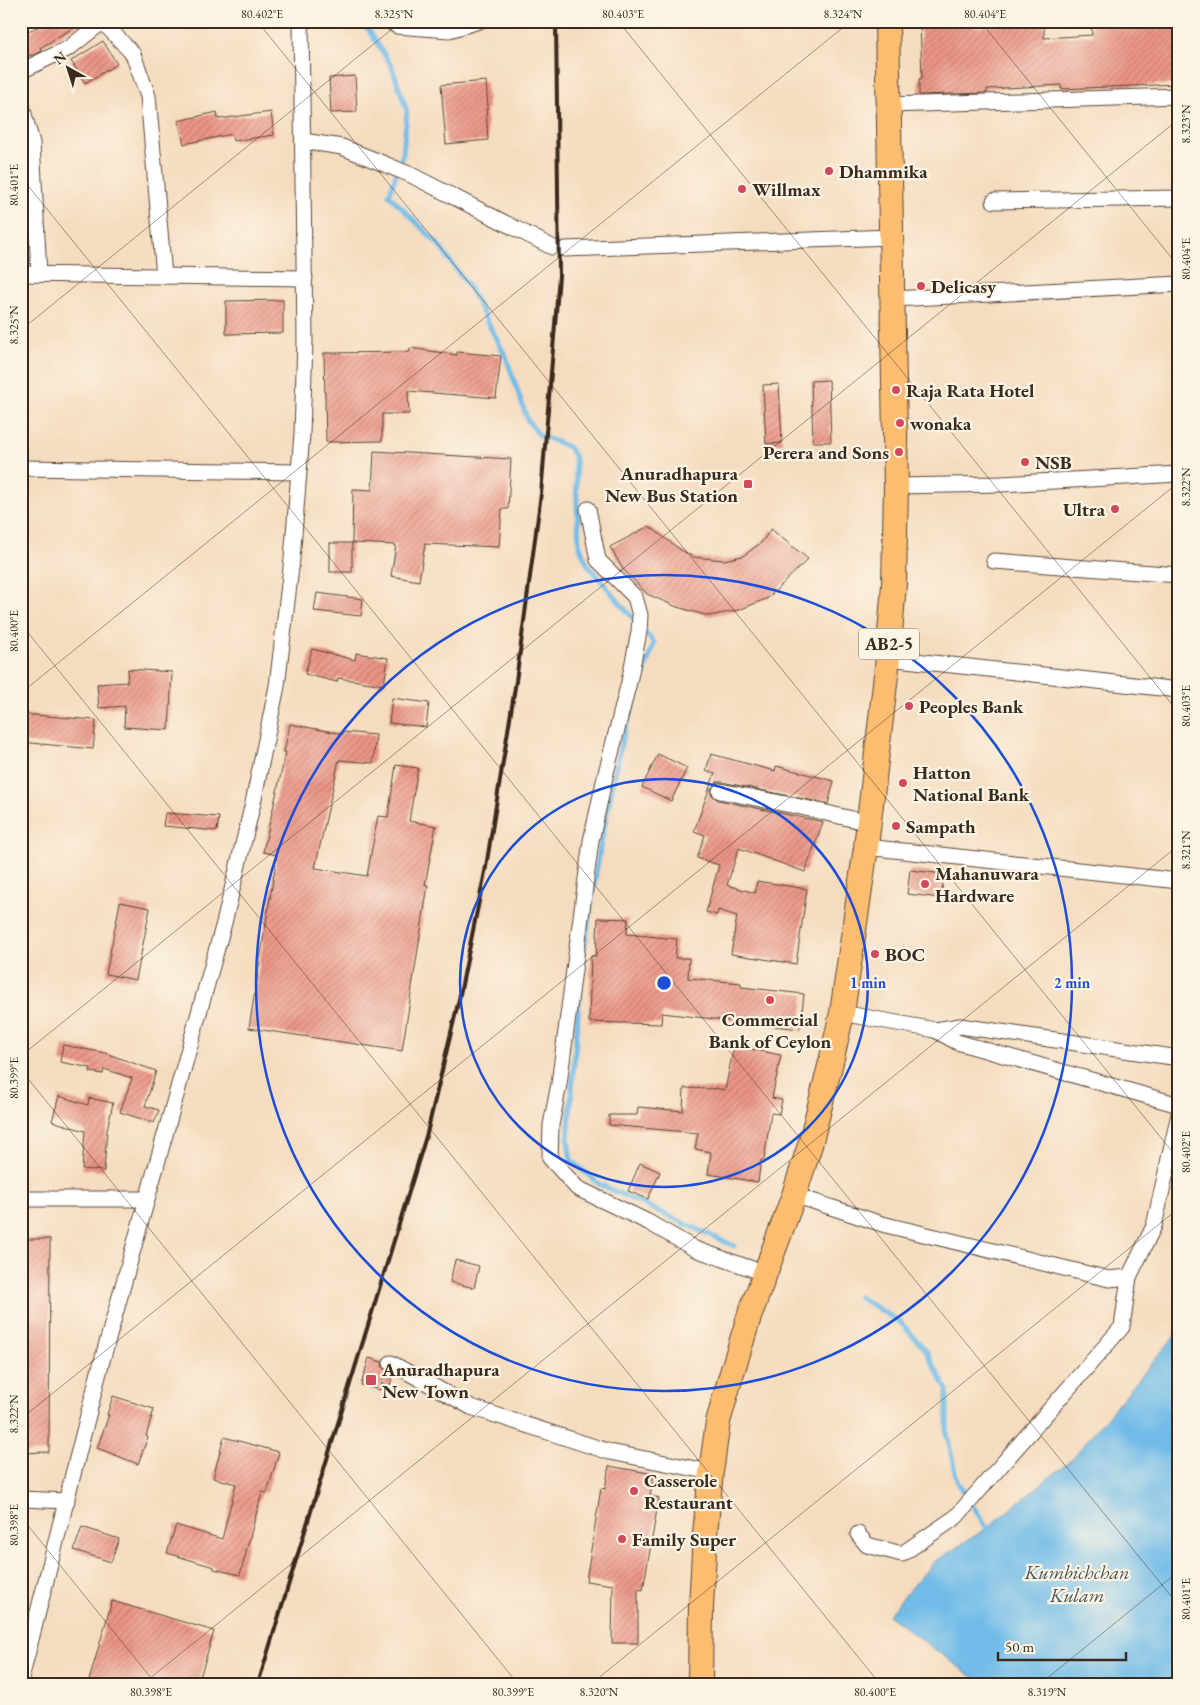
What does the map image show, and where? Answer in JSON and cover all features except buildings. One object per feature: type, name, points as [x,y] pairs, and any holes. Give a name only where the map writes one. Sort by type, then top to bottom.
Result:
[{"type":"main road","name":"AB2-5","points":[[700,1684],[701,1607],[711,1472],[718,1422],[730,1376],[768,1264],[794,1195],[822,1104],[842,1013],[866,847],[888,658],[894,584],[896,486],[888,21]]},
{"type":"street","points":[[21,1679],[100,1368],[224,923],[253,803],[277,686],[292,559],[299,472],[305,340],[301,21]]},
{"type":"street","points":[[389,21],[397,26],[449,30],[479,21]]},
{"type":"street","points":[[21,71],[69,48],[102,22],[133,54],[148,96],[164,276]]},
{"type":"street","points":[[889,105],[1179,96]]},
{"type":"street","points":[[21,103],[32,143],[39,274]]},
{"type":"street","points":[[303,141],[342,148],[411,175],[558,248],[891,236]]},
{"type":"street","points":[[994,201],[1179,198]]},
{"type":"street","points":[[21,274],[305,278]]},
{"type":"street","points":[[893,299],[1179,284]]},
{"type":"street","points":[[21,468],[299,472]]},
{"type":"street","points":[[896,486],[1001,484],[1179,474]]},
{"type":"street","points":[[588,509],[598,560],[635,597],[640,614],[639,632],[630,682],[605,777],[591,841],[559,1084],[551,1125],[550,1158],[577,1188],[648,1222],[695,1249],[768,1264]]},
{"type":"street","points":[[994,561],[1179,575]]},
{"type":"street","points":[[888,658],[1179,690]]},
{"type":"street","points":[[720,791],[869,823]]},
{"type":"street","points":[[866,847],[1179,881]]},
{"type":"street","points":[[842,1013],[935,1030],[956,1042],[1179,1105]]},
{"type":"street","points":[[935,1030],[960,1026],[1179,1058]]},
{"type":"street","points":[[858,1534],[867,1545],[902,1554],[956,1517],[1122,1327],[1128,1276],[1154,1226],[1179,1114]]},
{"type":"street","points":[[794,1195],[882,1224],[1109,1279],[1128,1276]]},
{"type":"street","points":[[21,1199],[147,1199]]},
{"type":"street","points":[[391,1362],[471,1407],[610,1452],[711,1472]]},
{"type":"street","points":[[21,1499],[67,1501]]},
{"type":"water","name":"Kumbichchan Kulam","points":[[1179,1325],[1179,1684],[982,1684],[888,1615],[934,1562],[987,1528],[1071,1460],[1174,1337]]},
{"type":"waterway","points":[[355,21],[368,29],[392,67],[407,111],[403,154],[389,195],[438,244],[470,289],[506,357],[528,421],[539,435],[569,447],[575,458],[579,544],[587,564],[636,622]]},
{"type":"waterway","points":[[642,629],[654,643],[622,739],[601,842],[582,961],[568,1140],[571,1160],[599,1184],[734,1246]]},
{"type":"waterway","points":[[859,1297],[900,1322],[925,1349],[947,1390],[947,1435],[957,1481],[987,1528]]},
{"type":"railway","points":[[258,1684],[427,1133],[459,999],[486,867],[516,681],[541,494],[559,276],[556,21]]},
{"type":"place","name":"Dhammika","points":[[829,171]]},
{"type":"place","name":"Willmax","points":[[742,189]]},
{"type":"place","name":"Delicasy","points":[[921,286]]},
{"type":"place","name":"Raja Rata Hotel","points":[[896,390]]},
{"type":"place","name":"wonaka","points":[[900,423]]},
{"type":"place","name":"Perera and Sons","points":[[899,452]]},
{"type":"place","name":"NSB","points":[[1025,462]]},
{"type":"place","name":"Anuradhapura New Bus Station","points":[[748,484]]},
{"type":"place","name":"Ultra","points":[[1115,509]]},
{"type":"place","name":"Peoples Bank","points":[[909,706]]},
{"type":"place","name":"Hatton National Bank","points":[[903,783]]},
{"type":"place","name":"Sampath","points":[[896,826]]},
{"type":"place","name":"Mahanuwara Hardware","points":[[925,884]]},
{"type":"place","name":"BOC","points":[[875,954]]},
{"type":"place","name":"Commercial Bank of Ceylon","points":[[770,1000]]},
{"type":"place","name":"Anuradhapura New Town","points":[[371,1380]]},
{"type":"place","name":"Casserole Restaurant","points":[[634,1491]]},
{"type":"place","name":"Family Super","points":[[622,1539]]}]
